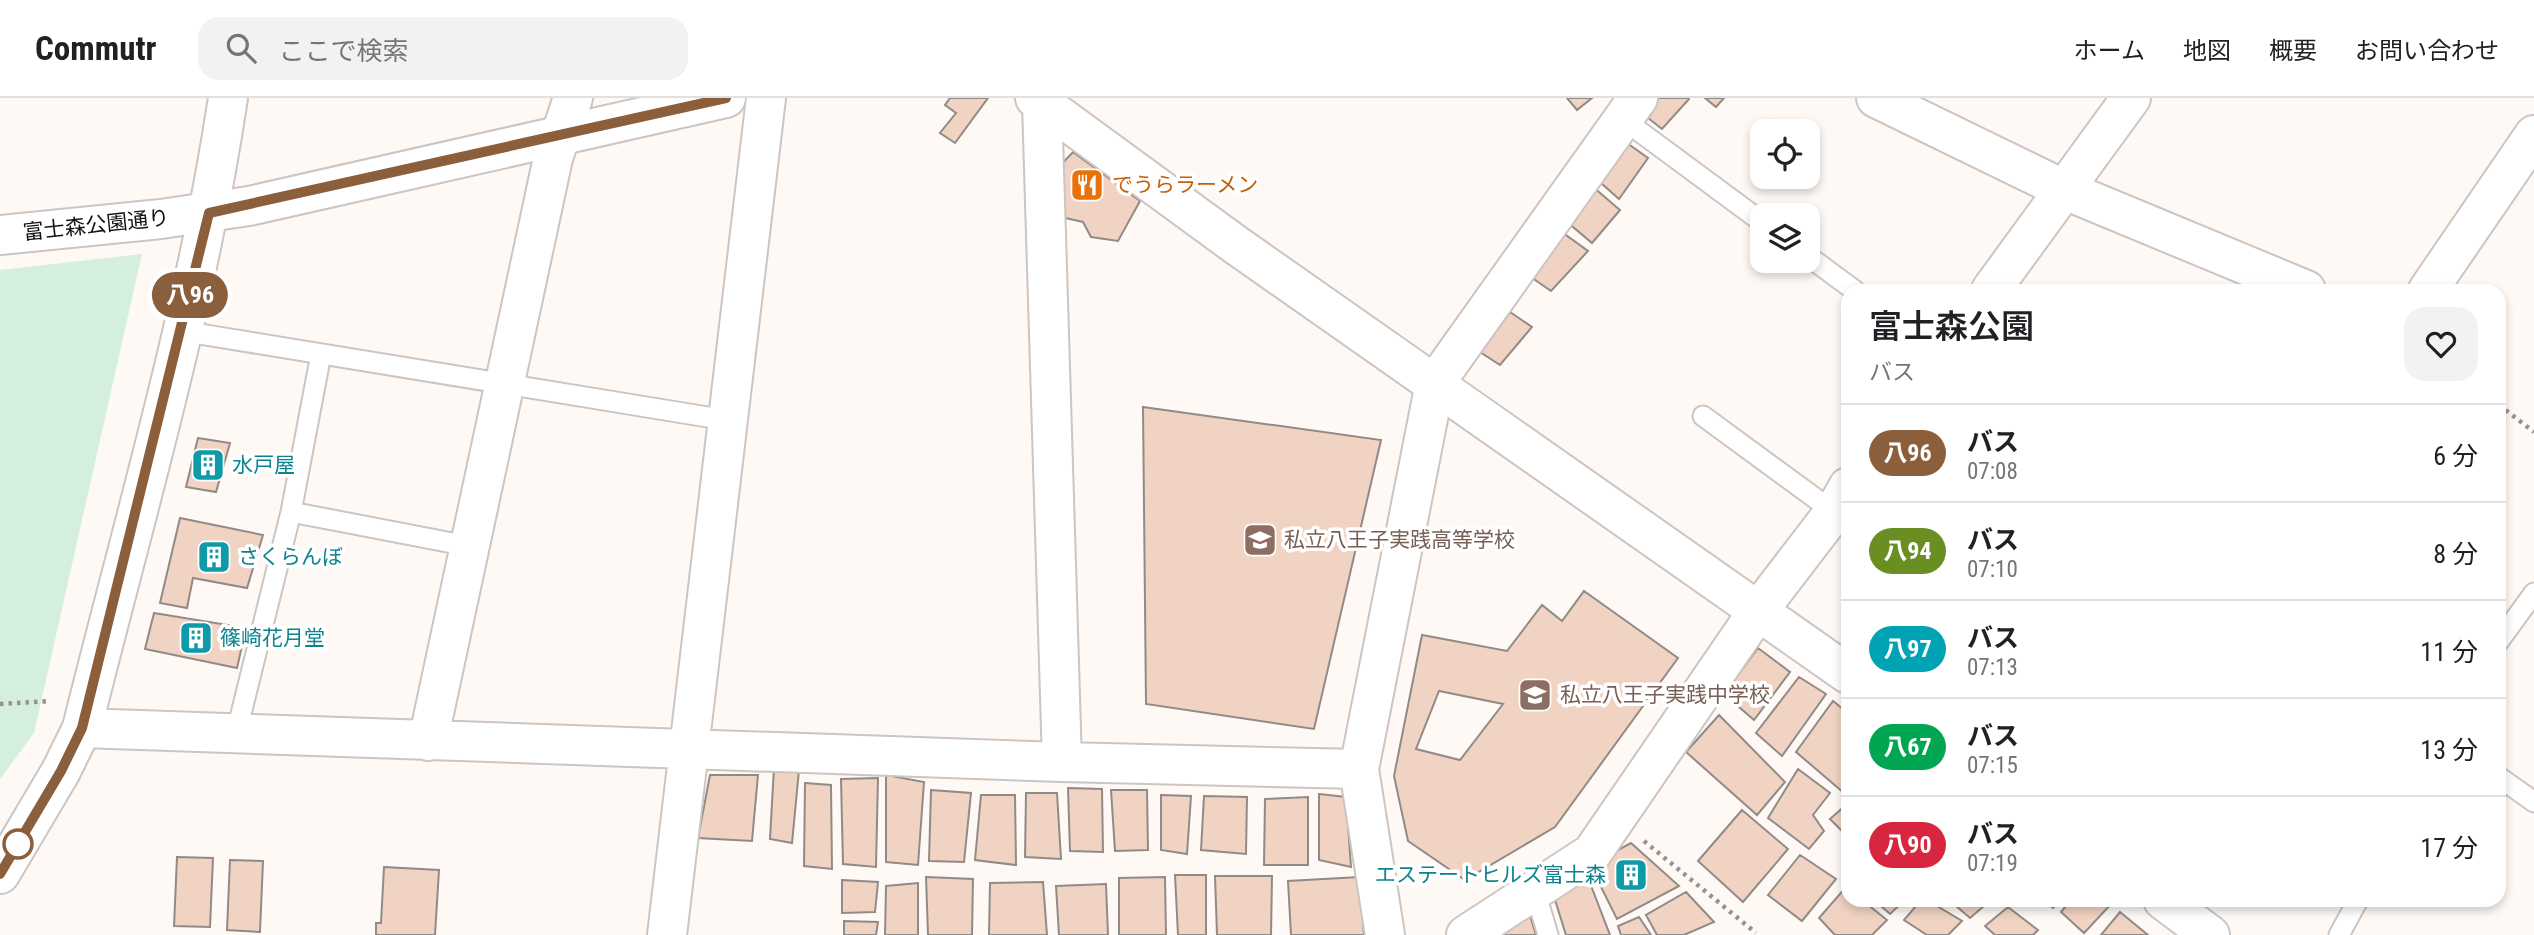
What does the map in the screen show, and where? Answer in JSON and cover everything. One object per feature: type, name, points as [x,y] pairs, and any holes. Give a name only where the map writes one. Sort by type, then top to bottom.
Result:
[{"type":"street","points":[[0,874],[61,771],[82,728],[209,213],[228,98]]},
{"type":"street","points":[[428,741],[503,382],[560,135],[573,98]]},
{"type":"street","name":"富士森公園通り","points":[[0,235],[209,213],[726,98]]},
{"type":"street","points":[[667,935],[766,98]]},
{"type":"street","points":[[1876,98],[2065,190],[2292,284]]},
{"type":"street","points":[[1995,284],[2131,98]]},
{"type":"street","points":[[1038,100],[1236,244],[1841,669]]},
{"type":"street","points":[[1038,100],[1062,762]]},
{"type":"street","points":[[1385,935],[1359,768],[1435,383],[1631,109]]},
{"type":"street","points":[[2432,284],[2534,135]]},
{"type":"street","points":[[1466,935],[1592,853],[1758,611],[1841,500]]},
{"type":"street","points":[[82,728],[1062,762],[1359,768]]},
{"type":"street","points":[[2172,907],[2210,935]]},
{"type":"lane","points":[[1631,109],[1750,212]]},
{"type":"lane","points":[[1820,265],[1846,284]]},
{"type":"lane","points":[[181,331],[726,420]]},
{"type":"lane","points":[[236,734],[291,512],[321,354]]},
{"type":"lane","points":[[1703,416],[1841,500]]},
{"type":"lane","points":[[291,512],[468,546]]},
{"type":"lane","points":[[2506,631],[2534,593]]},
{"type":"lane","points":[[2506,783],[2534,802]]},
{"type":"lane","points":[[1535,891],[1548,935]]},
{"type":"lane","points":[[2339,935],[2354,907]]},
{"type":"path","points":[[2506,410],[2534,432]]},
{"type":"path","points":[[0,704],[51,701]]},
{"type":"path","points":[[1617,818],[1756,933]]},
{"type":"green space","points":[[142,254],[34,733],[0,779],[0,270]]},
{"type":"building","points":[[950,98],[988,98],[955,143],[940,133],[956,113],[945,105]]},
{"type":"building","points":[[1567,98],[1592,98],[1577,110]]},
{"type":"building","points":[[1647,98],[1689,99],[1662,129],[1638,110]]},
{"type":"building","points":[[1705,98],[1724,98],[1716,107]]},
{"type":"building","points":[[1620,138],[1648,158],[1619,199],[1592,175]]},
{"type":"building","name":"でうらラーメン","points":[[1073,152],[1140,201],[1118,241],[1091,237],[1083,222],[1056,216],[1056,170]]},
{"type":"building","points":[[1592,186],[1620,210],[1592,243],[1566,221]]},
{"type":"building","points":[[1559,230],[1588,251],[1551,291],[1525,273]]},
{"type":"building","points":[[1510,312],[1532,327],[1500,365],[1480,352]]},
{"type":"building","points":[[1143,407],[1381,440],[1314,729],[1146,704]]},
{"type":"building","name":"水戸屋","points":[[198,438],[230,443],[216,492],[186,487]]},
{"type":"building","name":"さくらんぼ","points":[[180,518],[263,535],[247,588],[193,578],[187,608],[160,603]]},
{"type":"building","points":[[1584,591],[1678,658],[1555,827],[1465,880],[1408,841],[1394,776],[1422,635],[1507,651],[1542,605],[1562,621]],"holes":[[[1439,691],[1503,704],[1460,760],[1416,749]]]},
{"type":"building","name":"篠崎花月堂","points":[[154,613],[246,628],[237,668],[145,649]]},
{"type":"building","points":[[1758,648],[1790,672],[1754,720],[1724,694]]},
{"type":"building","points":[[1799,677],[1826,694],[1782,756],[1756,733]]},
{"type":"building","points":[[1833,701],[1841,707],[1841,790],[1796,752]]},
{"type":"building","points":[[1719,715],[1785,782],[1757,815],[1686,752]]},
{"type":"building","points":[[774,767],[799,770],[792,843],[770,839]]},
{"type":"building","points":[[1798,769],[1830,793],[1813,815],[1824,831],[1809,849],[1768,818]]},
{"type":"building","points":[[710,775],[758,775],[752,841],[698,838]]},
{"type":"building","points":[[886,775],[924,782],[918,865],[886,862]]},
{"type":"building","points":[[878,778],[876,867],[843,864],[841,779]]},
{"type":"building","points":[[805,783],[831,785],[832,869],[804,866]]},
{"type":"building","points":[[1068,788],[1102,789],[1103,852],[1070,851]]},
{"type":"building","points":[[931,790],[971,793],[964,862],[929,861]]},
{"type":"building","points":[[1111,790],[1147,790],[1148,850],[1115,851]]},
{"type":"building","points":[[1026,793],[1057,793],[1061,859],[1025,857]]},
{"type":"building","points":[[1319,794],[1346,797],[1351,867],[1319,860]]},
{"type":"building","points":[[981,795],[1015,795],[1016,865],[975,860]]},
{"type":"building","points":[[1161,795],[1191,796],[1187,854],[1161,850]]},
{"type":"building","points":[[1204,796],[1247,797],[1246,854],[1201,850]]},
{"type":"building","points":[[1308,797],[1308,865],[1264,865],[1265,799]]},
{"type":"building","points":[[1841,809],[1841,830],[1830,819]]},
{"type":"building","points":[[1742,810],[1788,849],[1743,902],[1698,861]]},
{"type":"building","name":"エステートヒルズ富士森","points":[[1631,843],[1679,886],[1617,919],[1590,865]]},
{"type":"building","points":[[1800,855],[1836,879],[1802,921],[1768,895]]},
{"type":"building","points":[[177,857],[213,858],[210,927],[174,926]]},
{"type":"building","points":[[230,860],[263,861],[260,932],[227,930]]},
{"type":"building","points":[[384,867],[439,870],[435,935],[376,935],[376,923],[381,923]]},
{"type":"building","points":[[1585,870],[1610,935],[1566,935],[1551,887]]},
{"type":"building","points":[[1175,875],[1206,875],[1206,935],[1178,935]]},
{"type":"building","points":[[1215,876],[1272,876],[1271,935],[1217,935]]},
{"type":"building","points":[[926,877],[973,879],[972,935],[928,935]]},
{"type":"building","points":[[1165,877],[1166,935],[1119,935],[1119,878]]},
{"type":"building","points":[[1359,877],[1364,935],[1291,935],[1288,881]]},
{"type":"building","points":[[842,880],[878,882],[875,912],[842,913]]},
{"type":"building","points":[[1043,882],[1047,935],[989,935],[990,883]]},
{"type":"building","points":[[918,883],[918,935],[885,935],[886,886]]},
{"type":"building","points":[[1106,884],[1108,935],[1059,935],[1056,886]]},
{"type":"building","points":[[1686,892],[1714,922],[1684,935],[1657,935],[1646,915]]},
{"type":"building","points":[[1841,893],[1841,907],[1871,907],[1887,920],[1872,935],[1835,935],[1819,918]]},
{"type":"building","points":[[1882,907],[1898,907],[1890,914]]},
{"type":"building","points":[[1915,907],[1939,907],[1962,921],[1948,935],[1927,935],[1904,920]]},
{"type":"building","points":[[1957,907],[1983,907],[1970,918]]},
{"type":"building","points":[[2008,907],[2038,930],[2033,935],[1995,935],[1985,926]]},
{"type":"building","points":[[2065,907],[2108,907],[2084,933],[2061,912]]},
{"type":"building","points":[[1528,909],[1536,935],[1483,935]]},
{"type":"building","points":[[2120,912],[2148,935],[2101,935]]},
{"type":"building","points":[[1639,917],[1651,935],[1621,935],[1618,926]]},
{"type":"building","points":[[844,921],[878,922],[876,935],[844,935]]},
{"type":"bus line","name":"八96","points":[[0,874],[61,771],[82,728],[209,213],[726,98]]},
{"type":"place","name":"でうらラーメン","points":[[1087,185]]},
{"type":"place","name":"水戸屋","points":[[208,465]]},
{"type":"place","name":"私立八王子実践高等学校","points":[[1260,540]]},
{"type":"place","name":"さくらんぼ","points":[[214,557]]},
{"type":"place","name":"篠崎花月堂","points":[[196,638]]},
{"type":"place","name":"私立八王子実践中学校","points":[[1535,695]]},
{"type":"place","name":"エステートヒルズ富士森","points":[[1631,875]]}]
